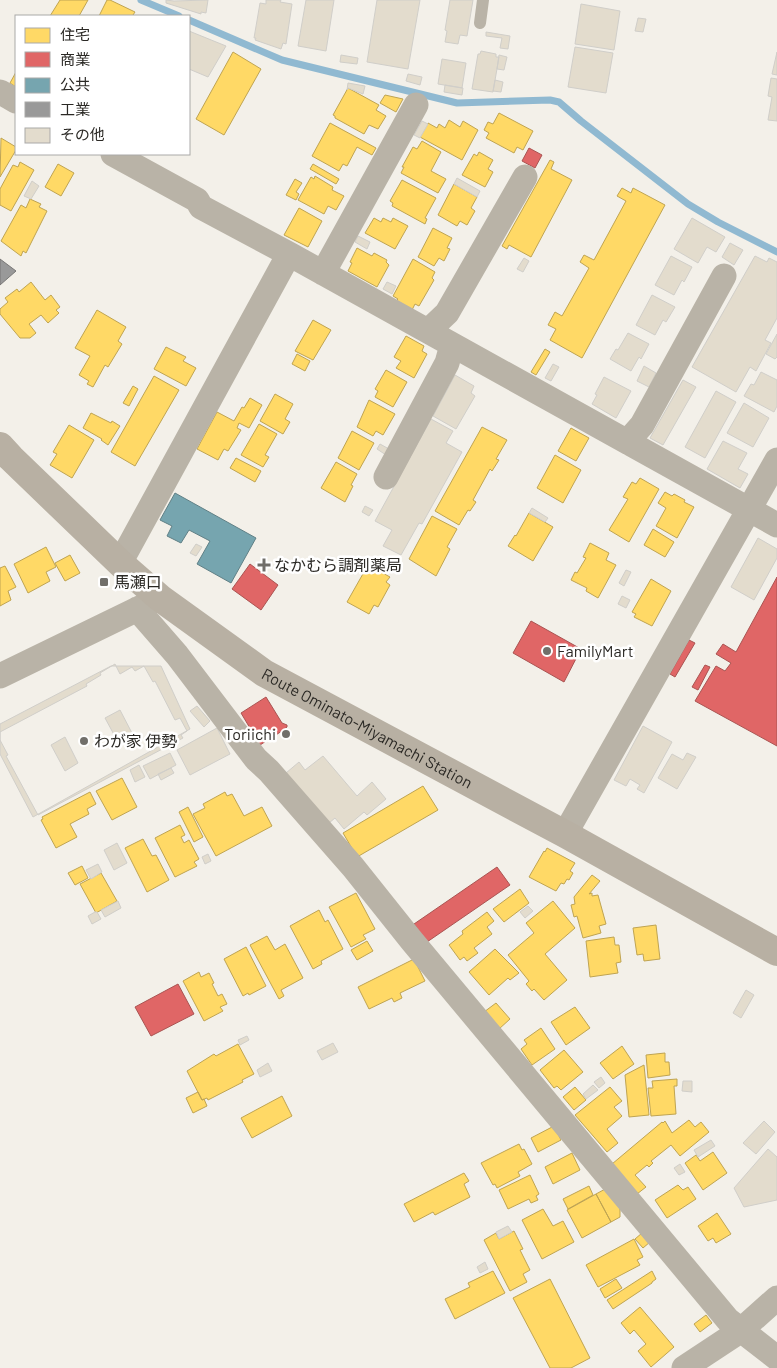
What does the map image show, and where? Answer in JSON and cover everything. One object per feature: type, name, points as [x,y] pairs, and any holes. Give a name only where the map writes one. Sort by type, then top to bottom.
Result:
[{"type":"main road","name":"Route Ominato-Miyamachi Station","points":[[0,446],[120,563],[148,604],[264,673],[565,834],[777,952]]},
{"type":"street","points":[[0,92],[15,100]]},
{"type":"street","points":[[323,273],[416,105]]},
{"type":"street","points":[[115,155],[197,200],[201,207],[777,525]]},
{"type":"street","points":[[428,331],[447,313],[525,177]]},
{"type":"street","points":[[120,563],[289,254]]},
{"type":"street","points":[[627,442],[642,425],[724,276]]},
{"type":"street","points":[[386,477],[447,363],[452,345]]},
{"type":"street","points":[[565,834],[777,460]]},
{"type":"street","points":[[0,676],[148,604],[176,655],[256,759],[270,771],[353,867],[412,941],[728,1320],[777,1358]]},
{"type":"street","points":[[684,1368],[740,1331],[777,1298]]},
{"type":"lane","points":[[480,24],[484,0]]},
{"type":"building: 住宅","points":[[60,0],[88,0],[80,15],[51,15]]},
{"type":"building: 住宅","points":[[107,0],[135,12],[133,15],[100,15]]},
{"type":"building: 住宅","points":[[233,52],[261,69],[224,135],[196,119]]},
{"type":"building: 住宅","points":[[15,74],[15,86],[10,83]]},
{"type":"building: 住宅","points":[[348,88],[379,105],[376,110],[386,116],[378,129],[369,125],[364,134],[335,118],[333,115]]},
{"type":"building: 住宅","points":[[385,95],[403,99],[396,112],[380,103]]},
{"type":"building: 住宅","points":[[499,113],[533,131],[523,150],[517,147],[514,153],[486,138],[489,133],[484,130],[488,122],[493,124]]},
{"type":"building: 住宅","points":[[449,120],[460,127],[463,121],[478,130],[462,160],[420,137],[428,123],[437,128],[439,124],[445,128]]},
{"type":"building: 住宅","points":[[330,123],[376,148],[372,155],[357,147],[347,166],[343,164],[339,171],[312,156]]},
{"type":"building: 住宅","points":[[1,138],[15,146],[15,152],[0,177]]},
{"type":"building: 住宅","points":[[422,141],[441,152],[431,171],[446,179],[438,193],[401,173],[404,167],[402,167],[413,147],[417,149]]},
{"type":"building: 住宅","points":[[479,152],[493,160],[488,169],[493,172],[485,187],[462,175],[474,154],[477,156]]},
{"type":"building: 住宅","points":[[550,160],[554,162],[551,169],[572,180],[531,257],[509,245],[507,249],[502,246]]},
{"type":"building: 住宅","points":[[20,162],[34,170],[11,211],[0,205],[0,189],[13,165],[18,167]]},
{"type":"building: 住宅","points":[[58,164],[74,173],[61,196],[45,187]]},
{"type":"building: 住宅","points":[[313,164],[339,179],[336,184],[310,169]]},
{"type":"building: 住宅","points":[[315,176],[333,187],[332,190],[344,196],[336,210],[328,206],[324,214],[298,200],[311,177],[314,179]]},
{"type":"building: 住宅","points":[[295,179],[302,183],[296,192],[299,194],[296,200],[286,195]]},
{"type":"building: 住宅","points":[[402,180],[436,198],[425,218],[427,219],[425,224],[392,206],[393,203],[390,201]]},
{"type":"building: 住宅","points":[[454,184],[477,197],[471,208],[475,211],[467,225],[460,221],[457,226],[438,215]]},
{"type":"building: 住宅","points":[[622,188],[631,193],[633,188],[665,205],[582,358],[550,340],[556,329],[548,325],[555,312],[562,316],[589,268],[580,262],[584,255],[594,260],[626,201],[617,196]]},
{"type":"building: 住宅","points":[[30,199],[41,204],[39,207],[47,211],[26,253],[23,251],[21,256],[1,241],[21,205],[26,208]]},
{"type":"building: 住宅","points":[[299,208],[322,221],[308,247],[284,235]]},
{"type":"building: 住宅","points":[[374,218],[381,222],[383,218],[391,222],[393,218],[408,226],[395,249],[365,233]]},
{"type":"building: 住宅","points":[[433,228],[452,238],[447,248],[450,249],[444,261],[439,258],[434,266],[418,257]]},
{"type":"building: 住宅","points":[[357,248],[372,256],[374,253],[387,260],[386,262],[389,265],[377,287],[348,271]]},
{"type":"building: 住宅","points":[[413,259],[435,272],[432,278],[434,280],[419,306],[415,304],[412,310],[396,301],[398,299],[393,296]]},
{"type":"building: 住宅","points":[[31,282],[45,300],[51,295],[60,307],[56,310],[59,313],[48,323],[41,315],[29,324],[36,333],[30,338],[20,338],[0,314],[0,309],[8,302],[5,298],[17,289],[19,292]]},
{"type":"building: 住宅","points":[[97,310],[126,327],[118,341],[122,344],[108,367],[105,365],[93,387],[87,384],[89,381],[79,375],[90,356],[75,348]]},
{"type":"building: 住宅","points":[[313,320],[331,330],[313,360],[295,351]]},
{"type":"building: 住宅","points":[[406,336],[424,346],[422,351],[427,354],[414,378],[396,368],[401,361],[394,357]]},
{"type":"building: 住宅","points":[[166,347],[186,357],[183,361],[196,368],[186,386],[154,369]]},
{"type":"building: 住宅","points":[[545,349],[550,352],[536,375],[531,372]]},
{"type":"building: 住宅","points":[[297,354],[310,361],[305,371],[292,364]]},
{"type":"building: 住宅","points":[[386,370],[407,382],[393,407],[375,397],[378,391],[375,389]]},
{"type":"building: 住宅","points":[[154,376],[179,390],[135,466],[111,452]]},
{"type":"building: 住宅","points":[[133,386],[138,389],[129,406],[123,403]]},
{"type":"building: 住宅","points":[[275,394],[293,404],[285,419],[290,422],[283,434],[260,421]]},
{"type":"building: 住宅","points":[[250,398],[262,405],[249,428],[239,423],[237,428],[241,430],[228,451],[224,449],[218,460],[197,449],[217,412],[234,421]]},
{"type":"building: 住宅","points":[[369,400],[395,414],[383,435],[376,431],[373,436],[357,427]]},
{"type":"building: 住宅","points":[[91,413],[120,426],[108,445],[102,439],[83,428]]},
{"type":"building: 住宅","points":[[259,424],[277,434],[265,455],[269,457],[263,467],[241,455]]},
{"type":"building: 住宅","points":[[69,425],[94,440],[72,478],[50,465],[57,454],[53,452]]},
{"type":"building: 住宅","points":[[482,427],[507,440],[496,459],[499,460],[492,471],[490,469],[473,500],[476,502],[470,511],[468,510],[459,525],[435,511]]},
{"type":"building: 住宅","points":[[571,428],[589,438],[576,461],[558,451]]},
{"type":"building: 住宅","points":[[352,431],[374,443],[359,470],[338,458]]},
{"type":"building: 住宅","points":[[555,455],[581,470],[563,503],[537,488]]},
{"type":"building: 住宅","points":[[236,458],[261,471],[255,482],[230,468]]},
{"type":"building: 住宅","points":[[336,462],[357,474],[345,502],[321,488]]},
{"type":"building: 住宅","points":[[640,478],[659,489],[629,542],[609,530],[628,499],[623,497],[632,482],[636,484]]},
{"type":"building: 住宅","points":[[665,492],[672,496],[674,494],[694,507],[677,538],[656,526],[666,508],[658,503]]},
{"type":"building: 住宅","points":[[529,513],[553,527],[533,561],[508,546]]},
{"type":"building: 住宅","points":[[432,516],[457,529],[447,547],[450,549],[436,576],[409,559]]},
{"type":"building: 住宅","points":[[653,529],[674,542],[665,557],[644,545]]},
{"type":"building: 住宅","points":[[590,543],[609,553],[606,560],[616,565],[598,598],[586,591],[587,588],[571,580],[586,558],[583,557]]},
{"type":"building: 住宅","points":[[46,547],[56,567],[46,572],[50,581],[28,593],[14,564]]},
{"type":"building: 住宅","points":[[70,555],[80,573],[65,581],[55,563]]},
{"type":"building: 住宅","points":[[368,565],[390,577],[386,582],[390,585],[378,607],[374,605],[369,614],[347,602]]},
{"type":"building: 住宅","points":[[5,566],[16,587],[8,591],[11,600],[0,606],[0,568]]},
{"type":"building: 住宅","points":[[651,579],[671,591],[652,626],[634,617],[636,614],[632,612]]},
{"type":"building: 住宅","points":[[122,778],[137,807],[112,820],[96,791]]},
{"type":"building: 住宅","points":[[423,786],[438,810],[357,857],[343,833]]},
{"type":"building: 住宅","points":[[90,792],[96,804],[87,809],[89,814],[70,824],[77,837],[56,848],[41,820],[43,819],[42,817]]},
{"type":"building: 住宅","points":[[225,792],[227,796],[232,794],[244,816],[262,807],[272,826],[216,856],[193,814],[205,808],[203,804]]},
{"type":"building: 住宅","points":[[188,807],[203,837],[194,842],[179,812]]},
{"type":"building: 住宅","points":[[180,825],[185,835],[181,837],[184,843],[189,840],[199,859],[194,862],[197,866],[175,877],[155,838]]},
{"type":"building: 住宅","points":[[143,839],[152,856],[156,855],[169,880],[147,892],[125,848]]},
{"type":"building: 住宅","points":[[547,848],[575,863],[570,871],[573,873],[569,880],[567,879],[564,884],[561,883],[556,891],[529,877]]},
{"type":"building: 住宅","points":[[82,866],[88,878],[75,885],[68,873]]},
{"type":"building: 住宅","points":[[101,873],[117,901],[96,913],[80,884]]},
{"type":"building: 住宅","points":[[592,875],[600,881],[589,894],[592,893],[592,896],[598,895],[606,924],[599,926],[601,933],[583,938],[577,916],[574,917],[571,905],[575,904],[574,897]]},
{"type":"building: 住宅","points":[[520,889],[529,903],[504,922],[493,909]]},
{"type":"building: 住宅","points":[[356,893],[375,929],[363,935],[366,939],[351,947],[329,907]]},
{"type":"building: 住宅","points":[[553,901],[575,928],[545,954],[567,980],[544,1000],[534,989],[532,991],[526,984],[529,981],[508,955],[534,933],[526,923]]},
{"type":"building: 住宅","points":[[319,910],[325,922],[328,920],[343,949],[321,961],[322,964],[313,969],[290,926]]},
{"type":"building: 住宅","points":[[487,912],[494,921],[487,927],[492,934],[474,948],[478,953],[467,961],[464,957],[460,960],[449,945],[463,934],[462,931]]},
{"type":"building: 住宅","points":[[656,925],[660,959],[644,961],[643,954],[637,955],[633,928]]},
{"type":"building: 住宅","points":[[267,936],[275,950],[285,944],[303,978],[281,990],[284,996],[279,999],[250,945]]},
{"type":"building: 住宅","points":[[614,937],[615,945],[619,945],[621,962],[616,963],[618,973],[590,977],[586,941]]},
{"type":"building: 住宅","points":[[367,941],[373,951],[357,960],[351,950]]},
{"type":"building: 住宅","points":[[246,947],[266,986],[243,996],[224,959]]},
{"type":"building: 住宅","points":[[495,949],[519,973],[510,980],[508,978],[489,995],[469,972]]},
{"type":"building: 住宅","points":[[414,959],[425,981],[400,993],[402,998],[394,1002],[392,998],[369,1009],[358,987]]},
{"type":"building: 住宅","points":[[199,972],[201,977],[209,973],[218,996],[222,994],[227,1004],[220,1007],[223,1011],[204,1021],[183,981]]},
{"type":"building: 住宅","points":[[496,1003],[510,1019],[499,1029],[484,1012]]},
{"type":"building: 住宅","points":[[575,1007],[590,1028],[566,1045],[551,1022]]},
{"type":"building: 住宅","points":[[541,1028],[555,1049],[532,1065],[521,1049],[527,1044],[524,1040]]},
{"type":"building: 住宅","points":[[238,1044],[254,1074],[242,1080],[243,1082],[208,1100],[207,1098],[202,1100],[187,1071],[214,1054],[216,1056]]},
{"type":"building: 住宅","points":[[622,1046],[634,1064],[613,1079],[600,1063]]},
{"type":"building: 住宅","points":[[564,1050],[583,1072],[561,1090],[557,1086],[554,1088],[540,1070]]},
{"type":"building: 住宅","points":[[665,1053],[665,1062],[669,1062],[670,1075],[648,1078],[646,1055]]},
{"type":"building: 住宅","points":[[644,1065],[649,1115],[629,1117],[625,1075]]},
{"type":"building: 住宅","points":[[677,1079],[677,1086],[674,1086],[676,1114],[651,1116],[648,1088],[653,1088],[652,1081]]},
{"type":"building: 住宅","points":[[575,1087],[586,1100],[574,1110],[563,1097]]},
{"type":"building: 住宅","points":[[610,1087],[622,1101],[614,1107],[622,1116],[607,1129],[618,1143],[607,1152],[575,1115]]},
{"type":"building: 住宅","points":[[198,1092],[207,1106],[193,1113],[186,1098]]},
{"type":"building: 住宅","points":[[282,1096],[292,1116],[252,1138],[241,1118]]},
{"type":"building: 住宅","points":[[689,1120],[695,1127],[701,1122],[709,1132],[680,1156],[671,1145],[651,1161],[653,1163],[649,1167],[647,1165],[635,1175],[646,1187],[637,1194],[612,1164],[662,1122],[665,1121],[672,1133]]},
{"type":"building: 住宅","points":[[554,1126],[561,1140],[538,1152],[531,1138]]},
{"type":"building: 住宅","points":[[519,1144],[532,1164],[518,1172],[520,1176],[497,1188],[495,1184],[493,1185],[481,1163]]},
{"type":"building: 住宅","points":[[713,1152],[727,1173],[703,1190],[685,1163],[696,1155],[700,1161]]},
{"type":"building: 住宅","points":[[572,1153],[580,1170],[553,1184],[545,1167]]},
{"type":"building: 住宅","points":[[464,1173],[469,1181],[464,1184],[470,1197],[435,1215],[433,1212],[414,1222],[404,1204]]},
{"type":"building: 住宅","points":[[530,1175],[539,1194],[536,1196],[538,1200],[531,1203],[529,1199],[508,1209],[499,1190]]},
{"type":"building: 住宅","points":[[678,1185],[683,1190],[688,1187],[696,1199],[667,1218],[655,1200]]},
{"type":"building: 住宅","points":[[589,1186],[593,1195],[568,1209],[563,1199]]},
{"type":"building: 住宅","points":[[607,1188],[620,1207],[620,1217],[611,1222],[596,1194]]},
{"type":"building: 住宅","points":[[596,1194],[611,1222],[582,1238],[567,1210]]},
{"type":"building: 住宅","points":[[543,1209],[553,1226],[563,1221],[574,1242],[542,1259],[522,1220]]},
{"type":"building: 住宅","points":[[717,1213],[731,1234],[716,1243],[713,1238],[708,1241],[698,1226]]},
{"type":"building: 住宅","points":[[514,1231],[523,1249],[520,1250],[530,1270],[523,1274],[527,1282],[510,1291],[484,1240],[496,1233],[499,1239]]},
{"type":"building: 住宅","points":[[642,1233],[650,1242],[643,1248],[635,1239]]},
{"type":"building: 住宅","points":[[634,1239],[643,1257],[637,1260],[640,1265],[598,1287],[586,1265]]},
{"type":"building: 住宅","points":[[493,1271],[505,1293],[455,1319],[445,1299],[470,1287],[468,1283]]},
{"type":"building: 住宅","points":[[652,1271],[656,1279],[652,1283],[613,1309],[607,1300]]},
{"type":"building: 住宅","points":[[550,1279],[590,1358],[571,1368],[550,1368],[513,1298]]},
{"type":"building: 住宅","points":[[616,1279],[622,1288],[605,1298],[600,1289]]},
{"type":"building: 住宅","points":[[640,1307],[674,1347],[651,1367],[638,1351],[646,1344],[634,1330],[630,1334],[621,1323]]},
{"type":"building: 住宅","points":[[706,1315],[712,1323],[700,1332],[694,1324]]},
{"type":"building: 商業","points":[[529,148],[542,155],[535,168],[522,161]]},
{"type":"building: 商業","points":[[250,564],[278,585],[261,610],[232,589]]},
{"type":"building: 商業","points":[[777,577],[777,746],[695,701],[716,666],[725,671],[731,663],[716,654],[723,644],[736,652]]},
{"type":"building: 商業","name":"FamilyMart","points":[[531,621],[581,649],[564,682],[513,653]]},
{"type":"building: 商業","points":[[689,640],[695,643],[675,677],[670,674]]},
{"type":"building: 商業","points":[[705,665],[710,667],[698,690],[692,687]]},
{"type":"building: 商業","points":[[266,697],[282,723],[287,725],[287,727],[260,745],[241,713]]},
{"type":"building: 商業","points":[[497,867],[510,885],[427,942],[414,924]]},
{"type":"building: 商業","points":[[178,984],[194,1014],[151,1036],[135,1007]]},
{"type":"building: 公共","points":[[175,493],[256,538],[231,583],[197,564],[210,541],[189,530],[181,543],[167,536],[172,526],[160,520]]},
{"type":"building: 工業","points":[[0,259],[16,271],[0,285]]},
{"type":"building: その他","points":[[166,0],[208,0],[206,13],[201,12],[201,14],[166,3]]},
{"type":"building: その他","points":[[266,0],[281,0],[280,2],[292,4],[286,44],[283,43],[281,49],[254,38],[260,3],[266,4]]},
{"type":"building: その他","points":[[306,0],[334,0],[326,51],[298,46]]},
{"type":"building: その他","points":[[377,0],[420,0],[408,69],[367,62]]},
{"type":"building: その他","points":[[450,0],[473,0],[467,36],[460,35],[458,44],[445,42]]},
{"type":"building: その他","points":[[581,4],[620,11],[614,50],[575,44]]},
{"type":"building: その他","points":[[638,18],[646,19],[643,32],[635,31]]},
{"type":"building: その他","points":[[190,31],[226,46],[208,77],[190,69]]},
{"type":"building: その他","points":[[486,32],[510,36],[508,49],[500,48],[502,38],[486,36]]},
{"type":"building: その他","points":[[575,47],[613,53],[606,93],[568,87]]},
{"type":"building: その他","points":[[481,51],[496,54],[496,57],[499,57],[493,92],[472,89],[478,54]]},
{"type":"building: その他","points":[[777,52],[777,75],[772,74]]},
{"type":"building: その他","points":[[341,55],[358,58],[357,64],[340,62]]},
{"type":"building: その他","points":[[499,55],[507,57],[504,70],[497,69]]},
{"type":"building: その他","points":[[442,59],[466,63],[462,88],[438,84]]},
{"type":"building: その他","points":[[408,74],[422,77],[420,85],[406,81]]},
{"type":"building: その他","points":[[771,78],[777,79],[777,121],[768,120],[772,97],[768,96]]},
{"type":"building: その他","points":[[495,80],[503,82],[501,92],[493,91]]},
{"type":"building: その他","points":[[348,83],[365,86],[363,94],[348,88],[347,90]]},
{"type":"building: その他","points":[[445,85],[463,88],[462,95],[444,92]]},
{"type":"building: その他","points":[[422,121],[428,124],[420,138],[414,135]]},
{"type":"building: その他","points":[[457,178],[480,191],[477,197],[454,184]]},
{"type":"building: その他","points":[[32,181],[39,186],[31,199],[24,196]]},
{"type":"building: その他","points":[[692,218],[725,237],[716,252],[707,247],[698,263],[674,249]]},
{"type":"building: その他","points":[[358,236],[370,242],[367,249],[355,242]]},
{"type":"building: その他","points":[[730,243],[743,250],[734,265],[722,257]]},
{"type":"building: その他","points":[[671,256],[692,267],[674,295],[655,285]]},
{"type":"building: その他","points":[[755,256],[767,262],[769,258],[777,262],[777,318],[765,340],[771,343],[756,371],[750,367],[736,392],[692,367]]},
{"type":"building: その他","points":[[524,258],[529,261],[523,272],[517,269]]},
{"type":"building: その他","points":[[387,282],[396,286],[392,294],[383,289]]},
{"type":"building: その他","points":[[652,295],[675,307],[666,322],[663,320],[655,335],[636,325]]},
{"type":"building: その他","points":[[628,333],[649,344],[641,359],[639,357],[631,371],[610,359]]},
{"type":"building: その他","points":[[777,334],[777,357],[775,359],[766,354]]},
{"type":"building: その他","points":[[553,364],[559,367],[551,381],[545,378]]},
{"type":"building: その他","points":[[644,366],[656,373],[649,387],[637,381]]},
{"type":"building: その他","points":[[761,372],[777,380],[777,406],[774,412],[744,396],[751,384],[754,385]]},
{"type":"building: その他","points":[[455,375],[474,386],[471,393],[475,396],[456,429],[433,416]]},
{"type":"building: その他","points":[[604,377],[631,391],[616,418],[592,404]]},
{"type":"building: その他","points":[[683,380],[696,387],[663,445],[650,438]]},
{"type":"building: その他","points":[[716,391],[736,402],[705,458],[685,447]]},
{"type":"building: その他","points":[[744,403],[769,418],[753,447],[727,433]]},
{"type":"building: その他","points":[[431,419],[453,431],[446,443],[462,452],[422,524],[419,523],[401,555],[383,546],[392,530],[375,521]]},
{"type":"building: その他","points":[[723,441],[747,453],[738,469],[748,474],[740,488],[707,469]]},
{"type":"building: その他","points":[[380,444],[389,449],[386,455],[377,449]]},
{"type":"building: その他","points":[[365,506],[373,510],[369,516],[362,512]]},
{"type":"building: その他","points":[[532,508],[548,518],[545,522],[529,513]]},
{"type":"building: その他","points":[[758,538],[777,549],[777,558],[754,600],[731,587]]},
{"type":"building: その他","points":[[196,544],[202,547],[196,556],[190,553]]},
{"type":"building: その他","points":[[626,570],[631,572],[624,586],[619,583]]},
{"type":"building: その他","points":[[622,596],[630,600],[626,608],[618,604]]},
{"type":"building: その他","name":"わが家 伊勢","points":[[115,664],[120,674],[132,667],[135,671],[144,666],[153,682],[155,681],[175,720],[180,718],[187,731],[181,735],[183,738],[38,815],[6,756],[8,755],[0,740],[0,732],[87,686],[86,684],[101,675],[100,673]],"holes":[[[120,710],[133,735],[118,742],[105,718]],[[65,737],[78,763],[65,771],[51,745]]]},
{"type":"building: その他","name":"わが家 伊勢","points":[[111,666],[161,666],[190,729],[33,817],[0,754],[0,724]]},
{"type":"building: その他","points":[[197,706],[210,721],[204,727],[190,711]]},
{"type":"building: その他","points":[[643,726],[672,742],[644,793],[637,789],[640,785],[630,779],[626,786],[614,780]]},
{"type":"building: その他","points":[[217,728],[230,754],[190,775],[177,750]]},
{"type":"building: その他","points":[[170,753],[176,765],[150,779],[143,766]]},
{"type":"building: その他","points":[[687,753],[696,757],[677,789],[658,778],[672,754],[683,760]]},
{"type":"building: その他","points":[[323,756],[357,796],[372,782],[386,799],[367,815],[364,812],[344,829],[335,818],[329,823],[286,773],[299,762],[305,770]]},
{"type":"building: その他","points":[[139,765],[145,777],[135,782],[130,770]]},
{"type":"building: その他","points":[[171,768],[174,773],[161,780],[158,774]]},
{"type":"building: その他","points":[[117,843],[127,863],[114,870],[104,850]]},
{"type":"building: その他","points":[[208,854],[211,861],[205,864],[202,857]]},
{"type":"building: その他","points":[[98,864],[102,872],[91,879],[86,870]]},
{"type":"building: その他","points":[[118,901],[121,908],[105,917],[101,910]]},
{"type":"building: その他","points":[[528,906],[533,911],[525,918],[520,912]]},
{"type":"building: その他","points":[[97,912],[101,919],[92,924],[88,916]]},
{"type":"building: その他","points":[[746,990],[754,995],[741,1018],[733,1013]]},
{"type":"building: その他","points":[[247,1036],[249,1040],[240,1045],[238,1040]]},
{"type":"building: その他","points":[[333,1043],[338,1052],[322,1060],[317,1051]]},
{"type":"building: その他","points":[[268,1063],[272,1071],[260,1077],[257,1070]]},
{"type":"building: その他","points":[[601,1077],[605,1083],[599,1088],[594,1082]]},
{"type":"building: その他","points":[[683,1081],[692,1081],[692,1092],[682,1091]]},
{"type":"building: その他","points":[[593,1085],[598,1090],[586,1099],[583,1094]]},
{"type":"building: その他","points":[[764,1121],[775,1132],[756,1154],[743,1143]]},
{"type":"building: その他","points":[[711,1140],[715,1146],[698,1157],[694,1150]]},
{"type":"building: その他","points":[[768,1149],[777,1157],[777,1200],[744,1207],[734,1188]]},
{"type":"building: その他","points":[[680,1164],[685,1172],[679,1175],[674,1168]]},
{"type":"building: その他","points":[[508,1226],[512,1232],[499,1239],[496,1232]]},
{"type":"building: その他","points":[[485,1262],[488,1269],[480,1273],[477,1267]]},
{"type":"waterway","points":[[141,0],[177,15]]},
{"type":"waterway","points":[[190,20],[282,60],[457,103],[550,100],[559,102],[688,204],[718,222],[777,252]]},
{"type":"place","name":"なかむら調剤薬局","points":[[264,565]]},
{"type":"place","name":"馬瀬口","points":[[104,582]]},
{"type":"place","name":"FamilyMart","points":[[547,651]]},
{"type":"place","name":"Toriichi","points":[[286,734]]},
{"type":"place","name":"わが家 伊勢","points":[[84,741]]}]
